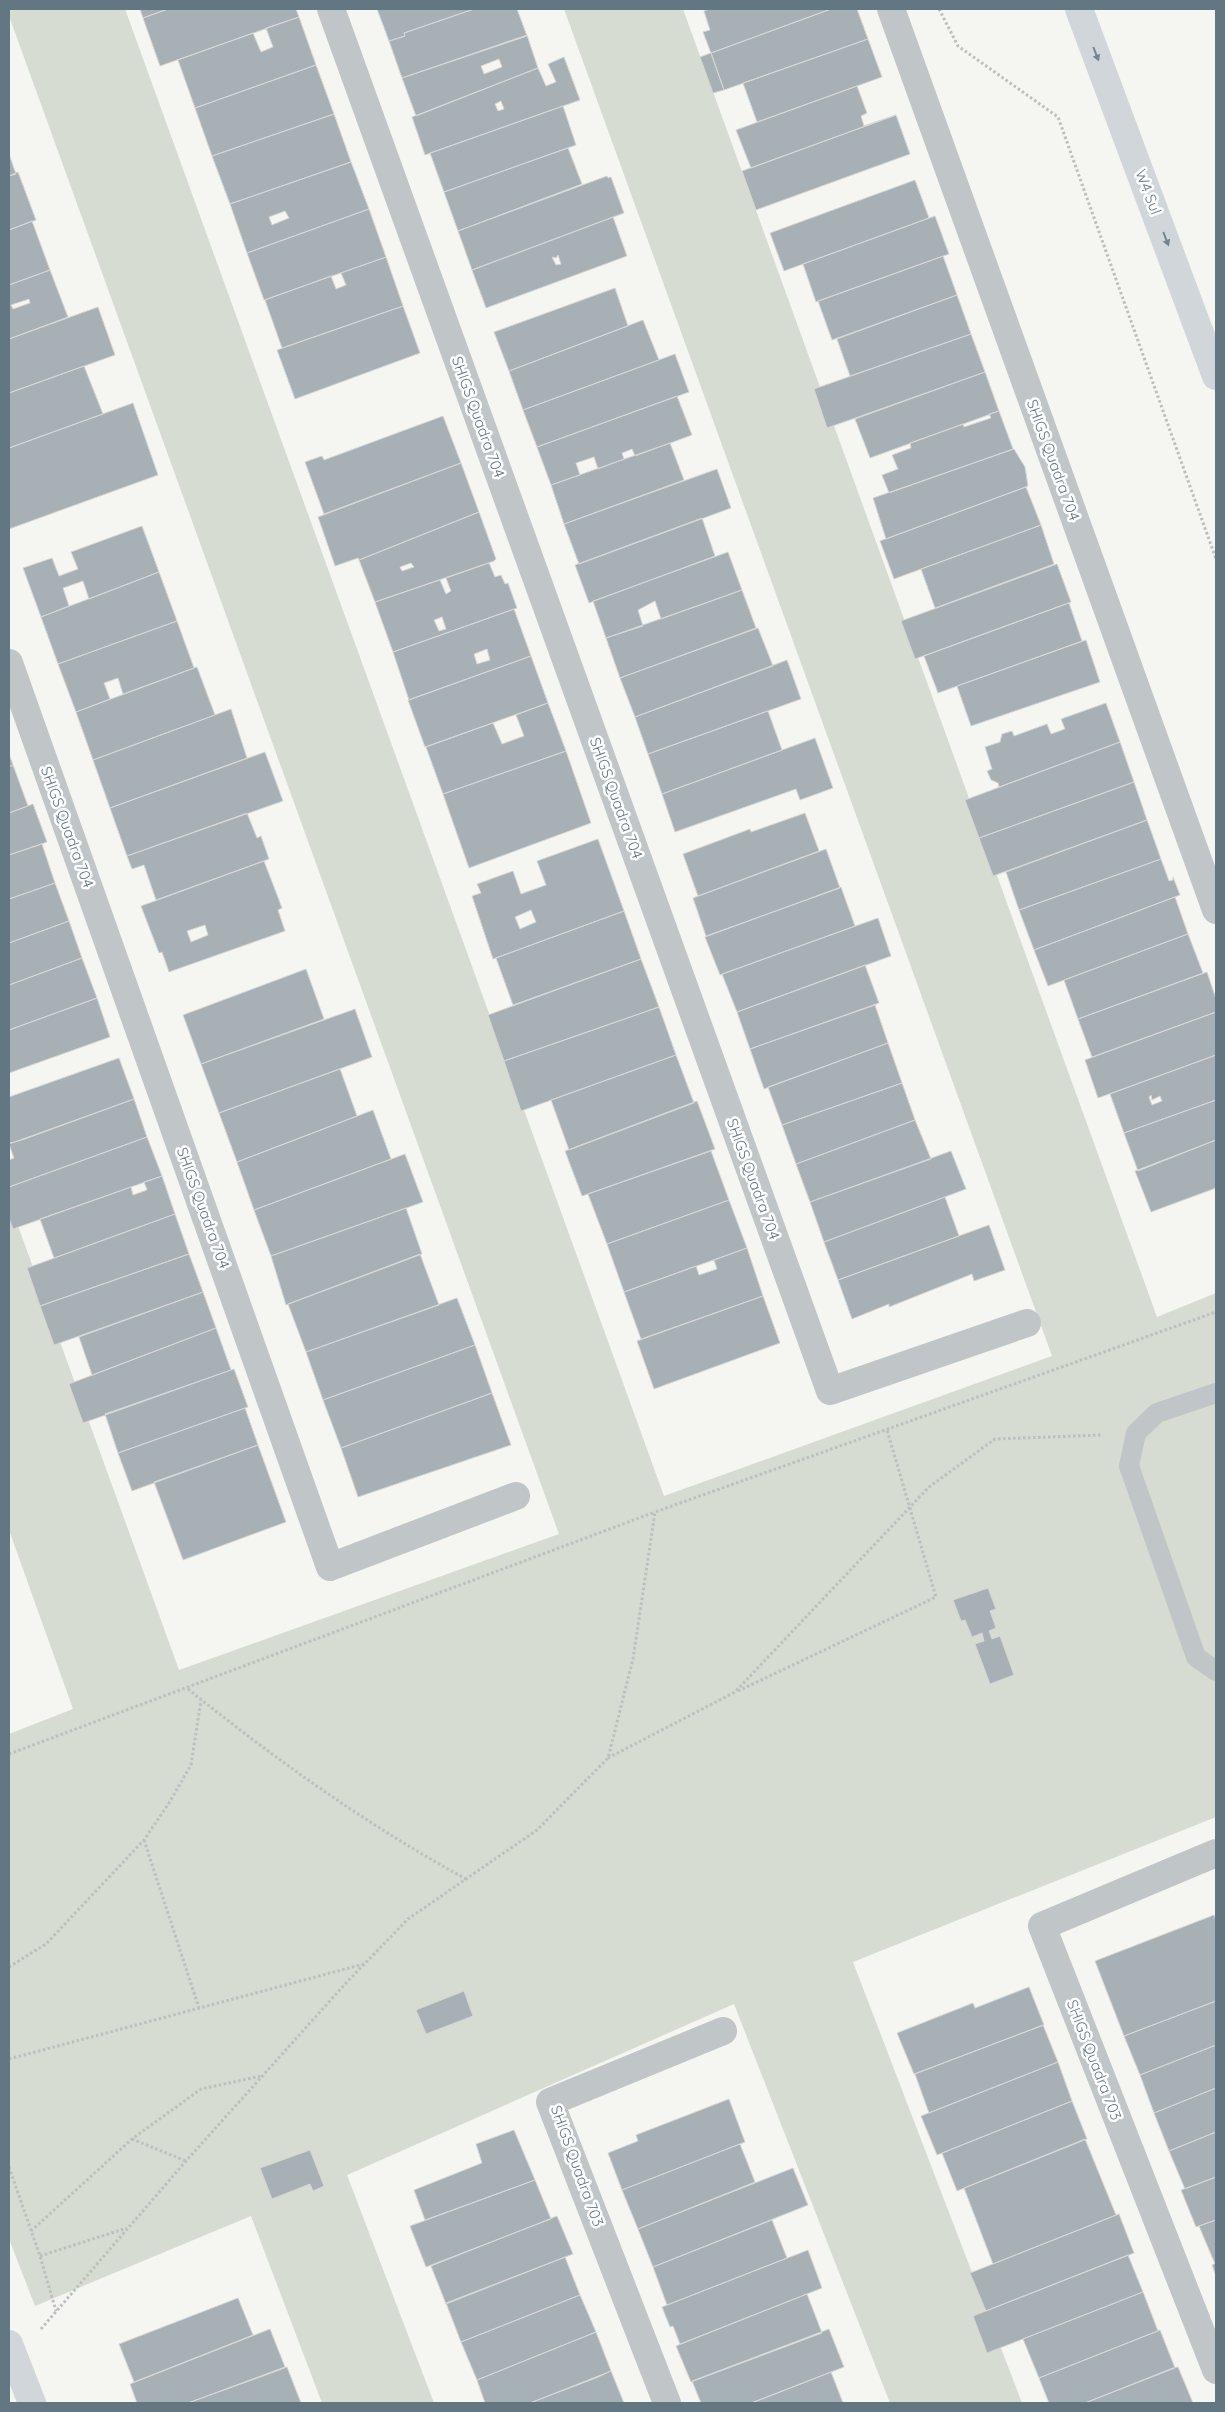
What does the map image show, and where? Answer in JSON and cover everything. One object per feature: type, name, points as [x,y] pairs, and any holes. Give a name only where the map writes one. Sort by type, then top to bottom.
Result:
[{"type":"main road","name":"W4 Sul","points":[[1079,9],[1216,376]]},
{"type":"main road","points":[[12,2352],[32,2403]]},
{"type":"street","name":"SHIGS Quadra 704","points":[[330,9],[830,1391],[1027,1323]]},
{"type":"street","name":"SHIGS Quadra 704","points":[[891,9],[1216,910]]},
{"type":"street","name":"SHIGS Quadra 704","points":[[9,662],[330,1567],[516,1496]]},
{"type":"street","name":"SHIGS Quadra 703","points":[[1216,1852],[1042,1926],[1216,2370]]},
{"type":"street","name":"SHIGS Quadra 703","points":[[667,2403],[550,2102],[724,2032]]},
{"type":"lane","points":[[1216,1393],[1157,1413],[1136,1433],[1129,1466],[1196,1657],[1216,1671]]},
{"type":"path","points":[[940,9],[958,46],[1058,117],[1216,559]]},
{"type":"path","points":[[9,1754],[655,1512],[1216,1312]]},
{"type":"path","points":[[12,2352],[56,2312],[262,2076],[365,1963],[408,1919],[538,1830],[608,1758],[735,1692],[936,1597],[887,1429]]},
{"type":"path","points":[[735,1692],[929,1487],[995,1439],[1136,1433]]},
{"type":"path","points":[[608,1758],[633,1659],[655,1512]]},
{"type":"path","points":[[187,1688],[282,1763],[414,1851],[466,1879]]},
{"type":"path","points":[[9,1967],[46,1944],[144,1840],[169,1803],[191,1765],[201,1700]]},
{"type":"path","points":[[144,1840],[199,2008]]},
{"type":"path","points":[[9,2058],[365,1963]]},
{"type":"path","points":[[31,2232],[132,2138],[201,2089],[262,2076]]},
{"type":"path","points":[[132,2138],[186,2161]]},
{"type":"path","points":[[9,2167],[40,2256],[56,2312]]},
{"type":"path","points":[[40,2256],[128,2228]]},
{"type":"shaded area","points":[[9,9],[125,9],[664,1496],[1052,1356],[564,9],[683,9],[1157,1317],[1216,1293],[1216,1817],[853,1962],[1022,2403],[890,2403],[734,2004],[347,2175],[434,2403],[322,2403],[251,2216],[35,2306],[9,2239],[9,1734],[73,1709],[9,1530],[9,1201],[179,1670],[559,1534],[9,16]]},
{"type":"building","points":[[140,9],[168,9],[143,18]]},
{"type":"building","points":[[168,9],[296,9],[299,17],[160,66],[143,18]]},
{"type":"building","points":[[377,9],[474,9],[404,33],[405,36],[389,41]]},
{"type":"building","points":[[474,9],[517,9],[527,36],[402,78],[389,41],[405,36],[404,33]]},
{"type":"building","points":[[710,9],[831,9],[711,53],[703,32],[710,30],[704,11]]},
{"type":"building","points":[[831,9],[857,9],[868,39],[724,90],[711,53]]},
{"type":"building","points":[[299,17],[316,65],[195,108],[178,60],[253,33],[261,52],[273,47],[266,28]]},
{"type":"building","points":[[527,35],[538,68],[416,116],[402,78]],"holes":[[[499,59],[502,67],[484,74],[481,66]]]},
{"type":"building","points":[[868,39],[882,77],[757,122],[743,83]]},
{"type":"building","points":[[711,53],[724,90],[713,93],[700,57]]},
{"type":"building","points":[[564,57],[580,100],[425,155],[412,117],[538,68],[546,86],[556,82],[548,64]],"holes":[[[501,101],[504,109],[498,111],[495,104]]]},
{"type":"building","points":[[316,65],[334,114],[212,156],[195,108]]},
{"type":"building","points":[[857,86],[867,113],[861,116],[864,126],[896,115],[751,168],[736,130]]},
{"type":"building","points":[[563,106],[576,145],[444,192],[430,153]]},
{"type":"building","points":[[334,114],[351,162],[230,204],[212,156]]},
{"type":"building","points":[[896,115],[910,154],[756,210],[742,171]]},
{"type":"building","points":[[568,148],[582,184],[458,231],[444,192]]},
{"type":"building","points":[[9,154],[16,174],[9,176]]},
{"type":"building","points":[[351,162],[369,209],[247,253],[230,204]],"holes":[[[285,211],[289,218],[272,225],[269,217]]]},
{"type":"building","points":[[18,172],[36,220],[9,230],[9,176]]},
{"type":"building","points":[[607,176],[608,178],[611,177],[624,213],[472,270],[458,231]]},
{"type":"building","points":[[915,180],[929,218],[784,271],[770,233]]},
{"type":"building","points":[[369,209],[386,257],[264,300],[247,253]]},
{"type":"building","points":[[935,216],[949,254],[816,302],[803,264]]},
{"type":"building","points":[[613,217],[627,256],[486,308],[472,270]],"holes":[[[558,255],[561,264],[556,265],[552,257],[556,258]]]},
{"type":"building","points":[[32,221],[50,270],[9,285],[9,230]]},
{"type":"building","points":[[943,256],[957,295],[832,340],[818,301]]},
{"type":"building","points":[[386,257],[403,306],[282,348],[265,300],[331,276],[336,289],[346,285],[341,273]]},
{"type":"building","points":[[50,270],[68,317],[9,339],[9,285]],"holes":[[[29,299],[30,303],[13,309],[11,305]]]},
{"type":"building","points":[[615,288],[628,326],[509,371],[494,332]]},
{"type":"building","points":[[957,295],[971,334],[850,376],[837,339]]},
{"type":"building","points":[[403,306],[420,353],[295,399],[277,350]]},
{"type":"building","points":[[98,307],[115,355],[9,393],[9,339]]},
{"type":"building","points":[[643,320],[659,360],[523,410],[509,371]]},
{"type":"building","points":[[971,334],[985,372],[827,428],[814,389]]},
{"type":"building","points":[[675,354],[689,392],[537,447],[523,410]]},
{"type":"building","points":[[84,366],[103,414],[9,448],[9,393]]},
{"type":"building","points":[[985,372],[999,411],[870,458],[855,419]]},
{"type":"building","points":[[677,396],[692,435],[635,456],[632,449],[622,453],[624,459],[598,469],[594,457],[576,463],[580,475],[551,485],[537,447]]},
{"type":"building","points":[[133,403],[158,475],[9,529],[9,448]]},
{"type":"building","points":[[999,411],[1013,449],[889,493],[882,475],[898,469],[892,455],[911,448],[910,443],[963,424],[964,427],[991,418],[989,414]]},
{"type":"building","points":[[443,416],[461,463],[324,514],[305,462],[322,456],[324,460]]},
{"type":"building","points":[[670,443],[684,480],[564,524],[551,485]]},
{"type":"building","points":[[1014,449],[1025,467],[1028,486],[886,539],[873,498]]},
{"type":"building","points":[[461,463],[479,512],[359,560],[358,558],[335,566],[318,517]]},
{"type":"building","points":[[717,469],[731,508],[579,564],[564,524]]},
{"type":"building","points":[[1026,487],[1041,525],[894,579],[880,541]]},
{"type":"building","points":[[479,512],[496,559],[375,602],[359,560]],"holes":[[[411,563],[414,567],[402,571],[400,567]]]},
{"type":"building","points":[[702,518],[715,556],[589,603],[575,565]]},
{"type":"building","points":[[1041,525],[1054,564],[935,608],[921,569]]},
{"type":"building","points":[[142,526],[159,572],[89,599],[83,581],[63,588],[69,606],[41,617],[23,568],[52,558],[59,576],[78,569],[71,552]]},
{"type":"building","points":[[728,552],[742,590],[661,619],[655,601],[638,610],[643,626],[606,638],[593,601]]},
{"type":"building","points":[[489,563],[495,577],[501,575],[505,584],[508,583],[517,608],[393,652],[375,602],[440,580],[446,594],[451,591],[446,578]],"holes":[[[442,617],[446,629],[439,631],[434,620]]]},
{"type":"building","points":[[1057,564],[1071,602],[915,659],[901,621]]},
{"type":"building","points":[[159,572],[177,621],[58,664],[41,617]]},
{"type":"building","points":[[742,590],[756,628],[620,678],[606,638]]},
{"type":"building","points":[[1069,603],[1082,641],[938,693],[924,656]]},
{"type":"building","points":[[514,609],[531,656],[409,700],[393,652]],"holes":[[[487,649],[490,660],[477,664],[474,654]]]},
{"type":"building","points":[[177,621],[194,668],[123,694],[118,678],[104,683],[110,699],[76,712],[58,664]]},
{"type":"building","points":[[758,628],[773,666],[635,717],[620,678]]},
{"type":"building","points":[[1086,640],[1100,682],[971,726],[957,686]]},
{"type":"building","points":[[531,656],[548,703],[425,747],[408,700]]},
{"type":"building","points":[[787,660],[801,699],[648,754],[635,717]]},
{"type":"building","points":[[197,667],[215,715],[93,760],[76,712]]},
{"type":"building","points":[[548,703],[566,751],[443,794],[426,747],[493,723],[502,744],[524,736],[516,715]]},
{"type":"building","points":[[1106,703],[1120,742],[999,787],[998,783],[991,780],[987,771],[992,769],[985,747],[1000,742],[1002,734],[1012,731],[1014,736],[1047,724],[1051,734],[1065,729],[1061,719]]},
{"type":"building","points":[[231,709],[247,758],[110,808],[93,760]]},
{"type":"building","points":[[768,711],[782,750],[662,794],[648,754]]},
{"type":"building","points":[[815,738],[833,788],[800,800],[796,789],[675,832],[662,794]]},
{"type":"building","points":[[1120,742],[1134,782],[979,838],[965,800]]},
{"type":"building","points":[[566,751],[591,823],[469,868],[443,794]]},
{"type":"building","points":[[265,752],[283,801],[127,856],[110,808]]},
{"type":"building","points":[[9,754],[13,765],[9,767]]},
{"type":"building","points":[[13,765],[28,806],[9,813],[9,767]]},
{"type":"building","points":[[1134,782],[1147,820],[993,876],[979,838]]},
{"type":"building","points":[[33,804],[47,842],[9,855],[9,813]]},
{"type":"building","points":[[247,813],[257,838],[261,836],[269,859],[156,900],[144,865],[132,869],[127,856]]},
{"type":"building","points":[[805,813],[819,851],[698,896],[683,854],[750,829],[751,832]]},
{"type":"building","points":[[1147,820],[1161,859],[1019,910],[1006,872]]},
{"type":"building","points":[[598,839],[624,911],[493,959],[472,896],[481,893],[477,884],[513,871],[521,894],[546,885],[537,861]],"holes":[[[531,910],[536,922],[520,929],[515,917]]]},
{"type":"building","points":[[42,844],[55,883],[9,899],[9,855]]},
{"type":"building","points":[[826,849],[840,888],[706,936],[693,898]]},
{"type":"building","points":[[1161,859],[1169,881],[1173,880],[1173,877],[1180,895],[1034,950],[1019,910]]},
{"type":"building","points":[[264,861],[282,908],[278,910],[285,931],[169,972],[162,952],[159,953],[141,906]],"holes":[[[205,925],[208,935],[191,942],[187,931]]]},
{"type":"building","points":[[55,883],[69,921],[9,943],[9,899]]},
{"type":"building","points":[[841,887],[855,926],[720,975],[705,937]]},
{"type":"building","points":[[1175,897],[1188,934],[1048,986],[1034,950]]},
{"type":"building","points":[[624,911],[641,959],[513,1005],[496,958]]},
{"type":"building","points":[[878,918],[891,956],[737,1012],[722,974]]},
{"type":"building","points":[[69,921],[82,958],[9,985],[9,943]]},
{"type":"building","points":[[1188,934],[1203,973],[1078,1019],[1064,980]]},
{"type":"building","points":[[82,958],[97,998],[9,1030],[9,985]]},
{"type":"building","points":[[641,959],[659,1007],[504,1061],[488,1015]]},
{"type":"building","points":[[865,965],[879,1003],[750,1049],[737,1012]]},
{"type":"building","points":[[306,969],[324,1019],[201,1064],[183,1015]]},
{"type":"building","points":[[1207,972],[1216,999],[1216,1012],[1092,1057],[1078,1019]]},
{"type":"building","points":[[97,998],[110,1037],[9,1073],[9,1030]]},
{"type":"building","points":[[875,1005],[888,1043],[764,1089],[750,1049]]},
{"type":"building","points":[[659,1007],[676,1055],[521,1111],[504,1061]]},
{"type":"building","points":[[355,1009],[372,1057],[219,1113],[201,1064]]},
{"type":"building","points":[[1216,1012],[1216,1055],[1098,1098],[1085,1060]]},
{"type":"building","points":[[888,1043],[902,1083],[782,1125],[768,1087]]},
{"type":"building","points":[[676,1055],[694,1103],[569,1150],[551,1100]]},
{"type":"building","points":[[1216,1055],[1216,1100],[1124,1133],[1110,1094]],"holes":[[[1151,1095],[1152,1100],[1160,1096],[1162,1101],[1152,1105],[1149,1097]]]},
{"type":"building","points":[[119,1058],[134,1099],[25,1139],[11,1143],[9,1141],[9,1097]]},
{"type":"building","points":[[340,1069],[357,1116],[237,1162],[219,1113]]},
{"type":"building","points":[[902,1083],[915,1120],[796,1164],[782,1125]]},
{"type":"building","points":[[134,1099],[147,1137],[9,1187],[9,1160],[14,1158],[9,1144]]},
{"type":"building","points":[[1216,1100],[1216,1140],[1138,1171],[1124,1133]]},
{"type":"building","points":[[697,1101],[715,1149],[582,1196],[565,1151]]},
{"type":"building","points":[[373,1110],[391,1159],[254,1210],[237,1162]]},
{"type":"building","points":[[915,1120],[931,1159],[810,1202],[796,1164]]},
{"type":"building","points":[[147,1137],[162,1176],[13,1229],[9,1218],[9,1187]]},
{"type":"building","points":[[1216,1140],[1216,1188],[1151,1212],[1135,1171]]},
{"type":"building","points":[[711,1151],[729,1200],[607,1244],[588,1194]]},
{"type":"building","points":[[951,1151],[966,1189],[824,1242],[810,1202]]},
{"type":"building","points":[[405,1154],[423,1202],[271,1256],[254,1210]]},
{"type":"building","points":[[162,1176],[175,1214],[54,1258],[40,1219],[131,1187],[133,1195],[147,1190],[144,1182]]},
{"type":"building","points":[[945,1197],[959,1236],[838,1280],[824,1242]]},
{"type":"building","points":[[729,1200],[747,1248],[624,1292],[607,1244]]},
{"type":"building","points":[[406,1208],[422,1254],[286,1305],[271,1256]]},
{"type":"building","points":[[175,1214],[189,1254],[40,1306],[27,1268]]},
{"type":"building","points":[[989,1225],[1005,1270],[974,1281],[972,1274],[889,1307],[889,1304],[852,1319],[838,1280]]},
{"type":"building","points":[[747,1248],[763,1296],[641,1339],[624,1292],[696,1266],[699,1275],[717,1269],[714,1260]]},
{"type":"building","points":[[189,1254],[203,1292],[54,1345],[40,1306]]},
{"type":"building","points":[[420,1254],[439,1305],[306,1352],[288,1304]]},
{"type":"building","points":[[203,1292],[216,1328],[92,1375],[79,1337]]},
{"type":"building","points":[[763,1296],[780,1343],[654,1389],[637,1341]]},
{"type":"building","points":[[457,1298],[475,1345],[323,1400],[306,1352]]},
{"type":"building","points":[[216,1328],[231,1370],[83,1423],[69,1384]]},
{"type":"building","points":[[475,1345],[492,1393],[341,1448],[323,1400]]},
{"type":"building","points":[[234,1369],[248,1407],[118,1453],[105,1414]]},
{"type":"building","points":[[492,1393],[511,1445],[358,1497],[341,1448]]},
{"type":"building","points":[[245,1408],[258,1445],[132,1491],[118,1453]]},
{"type":"building","points":[[258,1445],[286,1522],[183,1560],[154,1482]]},
{"type":"building","points":[[988,1588],[996,1609],[990,1611],[996,1628],[989,1631],[992,1639],[1000,1636],[1014,1675],[990,1684],[975,1644],[984,1641],[982,1633],[972,1637],[965,1620],[961,1621],[953,1600]]},
{"type":"building","points":[[1214,1915],[1216,1921],[1216,2001],[1124,2036],[1095,1961]]},
{"type":"building","points":[[1029,1987],[1044,2025],[914,2074],[897,2033],[973,2003],[975,2008]]},
{"type":"building","points":[[464,1991],[473,2016],[426,2034],[416,2010]]},
{"type":"building","points":[[1216,2001],[1216,2045],[1140,2075],[1124,2036]]},
{"type":"building","points":[[1043,2025],[1058,2062],[929,2113],[915,2074]]},
{"type":"building","points":[[1216,2045],[1216,2088],[1154,2113],[1140,2075]]},
{"type":"building","points":[[1058,2062],[1072,2101],[937,2155],[921,2116]]},
{"type":"building","points":[[1216,2088],[1216,2132],[1169,2151],[1154,2113]]},
{"type":"building","points":[[729,2099],[745,2142],[622,2190],[608,2153],[638,2141],[636,2135]]},
{"type":"building","points":[[1072,2101],[1087,2139],[957,2191],[942,2153]]},
{"type":"building","points":[[514,2130],[535,2180],[425,2220],[414,2190],[482,2163],[476,2144]]},
{"type":"building","points":[[1216,2132],[1216,2177],[1185,2189],[1169,2151]]},
{"type":"building","points":[[1085,2139],[1116,2215],[993,2264],[964,2188]]},
{"type":"building","points":[[740,2144],[755,2182],[638,2229],[622,2190]]},
{"type":"building","points":[[310,2150],[324,2186],[313,2191],[310,2184],[272,2199],[260,2168]]},
{"type":"building","points":[[793,2168],[808,2205],[653,2267],[638,2229]]},
{"type":"building","points":[[1216,2177],[1216,2220],[1196,2227],[1181,2190]]},
{"type":"building","points":[[535,2180],[551,2219],[426,2267],[410,2226]]},
{"type":"building","points":[[1119,2214],[1134,2253],[986,2311],[970,2273]]},
{"type":"building","points":[[557,2216],[573,2254],[446,2304],[431,2266]]},
{"type":"building","points":[[772,2220],[787,2258],[667,2305],[653,2267]]},
{"type":"building","points":[[1216,2220],[1216,2263],[1215,2264],[1199,2226]]},
{"type":"building","points":[[808,2250],[822,2288],[680,2344],[673,2326],[670,2327],[662,2307]]},
{"type":"building","points":[[1128,2255],[1143,2292],[987,2353],[973,2316]]},
{"type":"building","points":[[565,2257],[580,2295],[461,2342],[446,2303]]},
{"type":"building","points":[[1216,2263],[1216,2276],[1212,2265]]},
{"type":"building","points":[[1143,2292],[1158,2331],[1039,2378],[1023,2339]]},
{"type":"building","points":[[807,2294],[822,2333],[691,2382],[676,2346]]},
{"type":"building","points":[[580,2295],[596,2332],[477,2380],[461,2342]]},
{"type":"building","points":[[238,2298],[253,2335],[134,2382],[119,2344]]},
{"type":"building","points":[[270,2329],[285,2367],[188,2403],[137,2403],[130,2384]]},
{"type":"building","points":[[829,2329],[844,2367],[751,2403],[701,2403],[692,2381]]},
{"type":"building","points":[[1160,2330],[1175,2368],[1085,2403],[1049,2403],[1039,2378]]},
{"type":"building","points":[[596,2332],[611,2371],[530,2403],[485,2403],[477,2380]]},
{"type":"building","points":[[287,2367],[301,2403],[188,2403],[274,2372]]},
{"type":"building","points":[[1178,2367],[1193,2403],[1085,2403],[1173,2368]]},
{"type":"building","points":[[611,2371],[624,2403],[530,2403],[596,2378]]},
{"type":"building","points":[[831,2372],[843,2403],[751,2403],[765,2398]]}]
